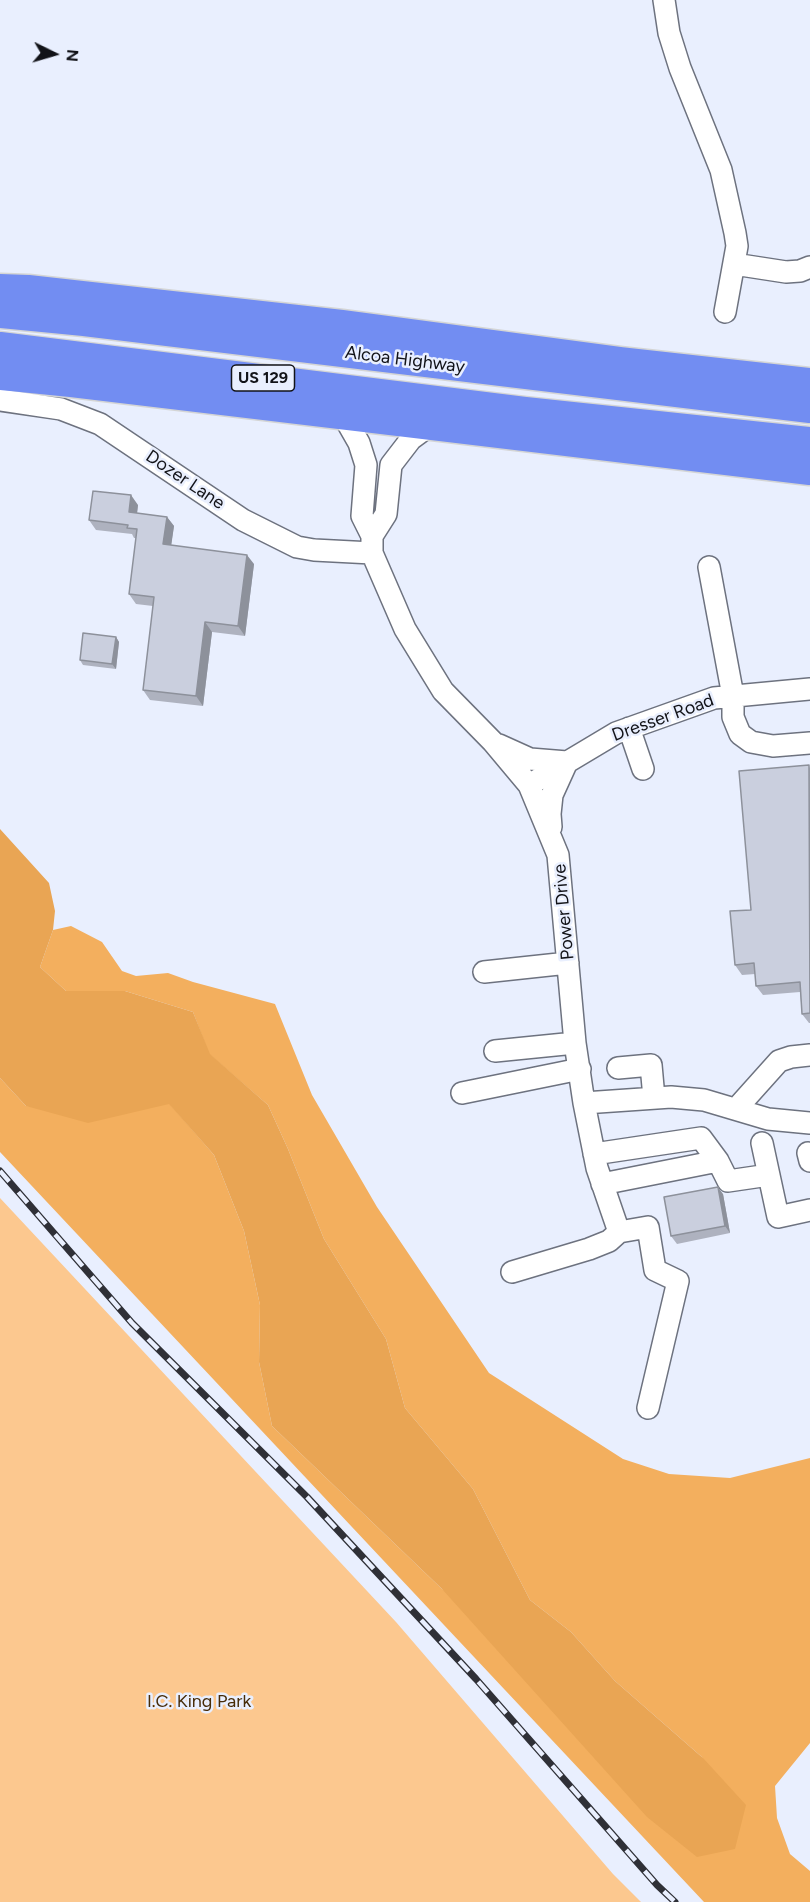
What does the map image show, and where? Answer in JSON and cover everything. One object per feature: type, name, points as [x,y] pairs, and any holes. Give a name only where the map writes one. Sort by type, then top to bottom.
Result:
[{"type":"highway","points":[[0,289],[28,290],[342,325],[621,362],[810,383]]},
{"type":"highway","name":"Alcoa Highway","points":[[0,313],[810,408]]},
{"type":"highway","name":"Alcoa Highway","points":[[0,347],[525,412],[810,442]]},
{"type":"highway","points":[[0,375],[810,470]]},
{"type":"street","points":[[664,0],[669,33],[680,68],[726,188],[737,246],[725,312]]},
{"type":"street","points":[[734,264],[786,272],[800,271],[810,267]]},
{"type":"street","name":"Dozer Lane","points":[[0,400],[61,409],[100,424],[243,520],[297,547],[314,550],[372,544]]},
{"type":"street","name":"Power Drive","points":[[343,415],[359,443],[366,465],[362,516],[405,629],[443,691],[529,785],[558,855],[575,1043],[584,1103],[602,1184],[620,1232]]},
{"type":"street","points":[[372,544],[386,514],[391,465],[411,439],[430,425]]},
{"type":"street","points":[[709,567],[733,696],[733,717],[740,734],[751,742],[773,746],[810,743]]},
{"type":"street","name":"Dresser Road","points":[[529,785],[616,733],[714,698],[810,689]]},
{"type":"street","points":[[628,728],[643,768]]},
{"type":"street","points":[[492,742],[530,759],[567,762],[557,782],[550,806],[553,842]]},
{"type":"street","points":[[484,972],[568,963]]},
{"type":"street","points":[[495,1052],[575,1043]]},
{"type":"street","points":[[736,1109],[779,1061],[810,1055]]},
{"type":"street","points":[[618,1068],[651,1065],[654,1098]]},
{"type":"street","points":[[462,1093],[580,1069]]},
{"type":"street","points":[[584,1103],[671,1097],[704,1100],[768,1119],[810,1124]]},
{"type":"street","points":[[594,1154],[701,1138],[718,1161],[728,1181],[769,1175]]},
{"type":"street","points":[[762,1143],[778,1217],[810,1210]]},
{"type":"street","points":[[602,1184],[718,1161]]},
{"type":"street","points":[[512,1272],[589,1249],[609,1241],[620,1232],[648,1227],[654,1270],[678,1281],[648,1408]]},
{"type":"green space","name":"I.C. King Park","points":[[0,1198],[396,1622],[613,1874],[641,1902],[0,1902]]},
{"type":"shaded area","points":[[0,829],[49,883],[55,911],[53,930],[40,967],[66,991],[125,991],[193,1012],[210,1054],[268,1105],[324,1239],[386,1339],[405,1408],[473,1489],[530,1600],[571,1632],[615,1681],[703,1758],[746,1805],[735,1849],[697,1857],[647,1817],[442,1589],[272,1426],[259,1362],[260,1305],[244,1231],[214,1155],[169,1104],[88,1123],[26,1106],[0,1078]]},
{"type":"shaded area","points":[[71,926],[102,942],[122,971],[136,976],[168,973],[275,1004],[312,1095],[377,1207],[489,1373],[623,1459],[669,1474],[730,1478],[810,1458],[810,1743],[775,1786],[777,1818],[790,1854],[810,1871],[810,1902],[704,1902],[0,1152],[0,1078],[26,1106],[141,1109],[169,1103],[214,1155],[244,1231],[260,1305],[259,1362],[272,1426],[442,1589],[703,1758],[615,1681],[571,1632],[530,1600],[473,1489],[405,1408],[386,1339],[324,1239],[268,1105],[209,1054],[193,1012],[125,991],[66,991],[40,967],[53,930]]},
{"type":"building","points":[[93,491],[131,495],[129,512],[167,517],[163,544],[247,555],[238,626],[205,622],[196,696],[143,690],[154,597],[129,594],[137,529],[127,528],[128,525],[89,520]]},
{"type":"building","points":[[83,633],[116,637],[112,664],[80,660]]},
{"type":"building","points":[[809,765],[810,1013],[802,1014],[800,982],[756,986],[754,963],[735,965],[730,911],[751,910],[739,771]]},
{"type":"building","points":[[718,1187],[725,1226],[671,1236],[664,1197]]},
{"type":"railway","points":[[0,1171],[132,1323],[307,1497],[476,1679],[657,1885],[675,1902]]}]
